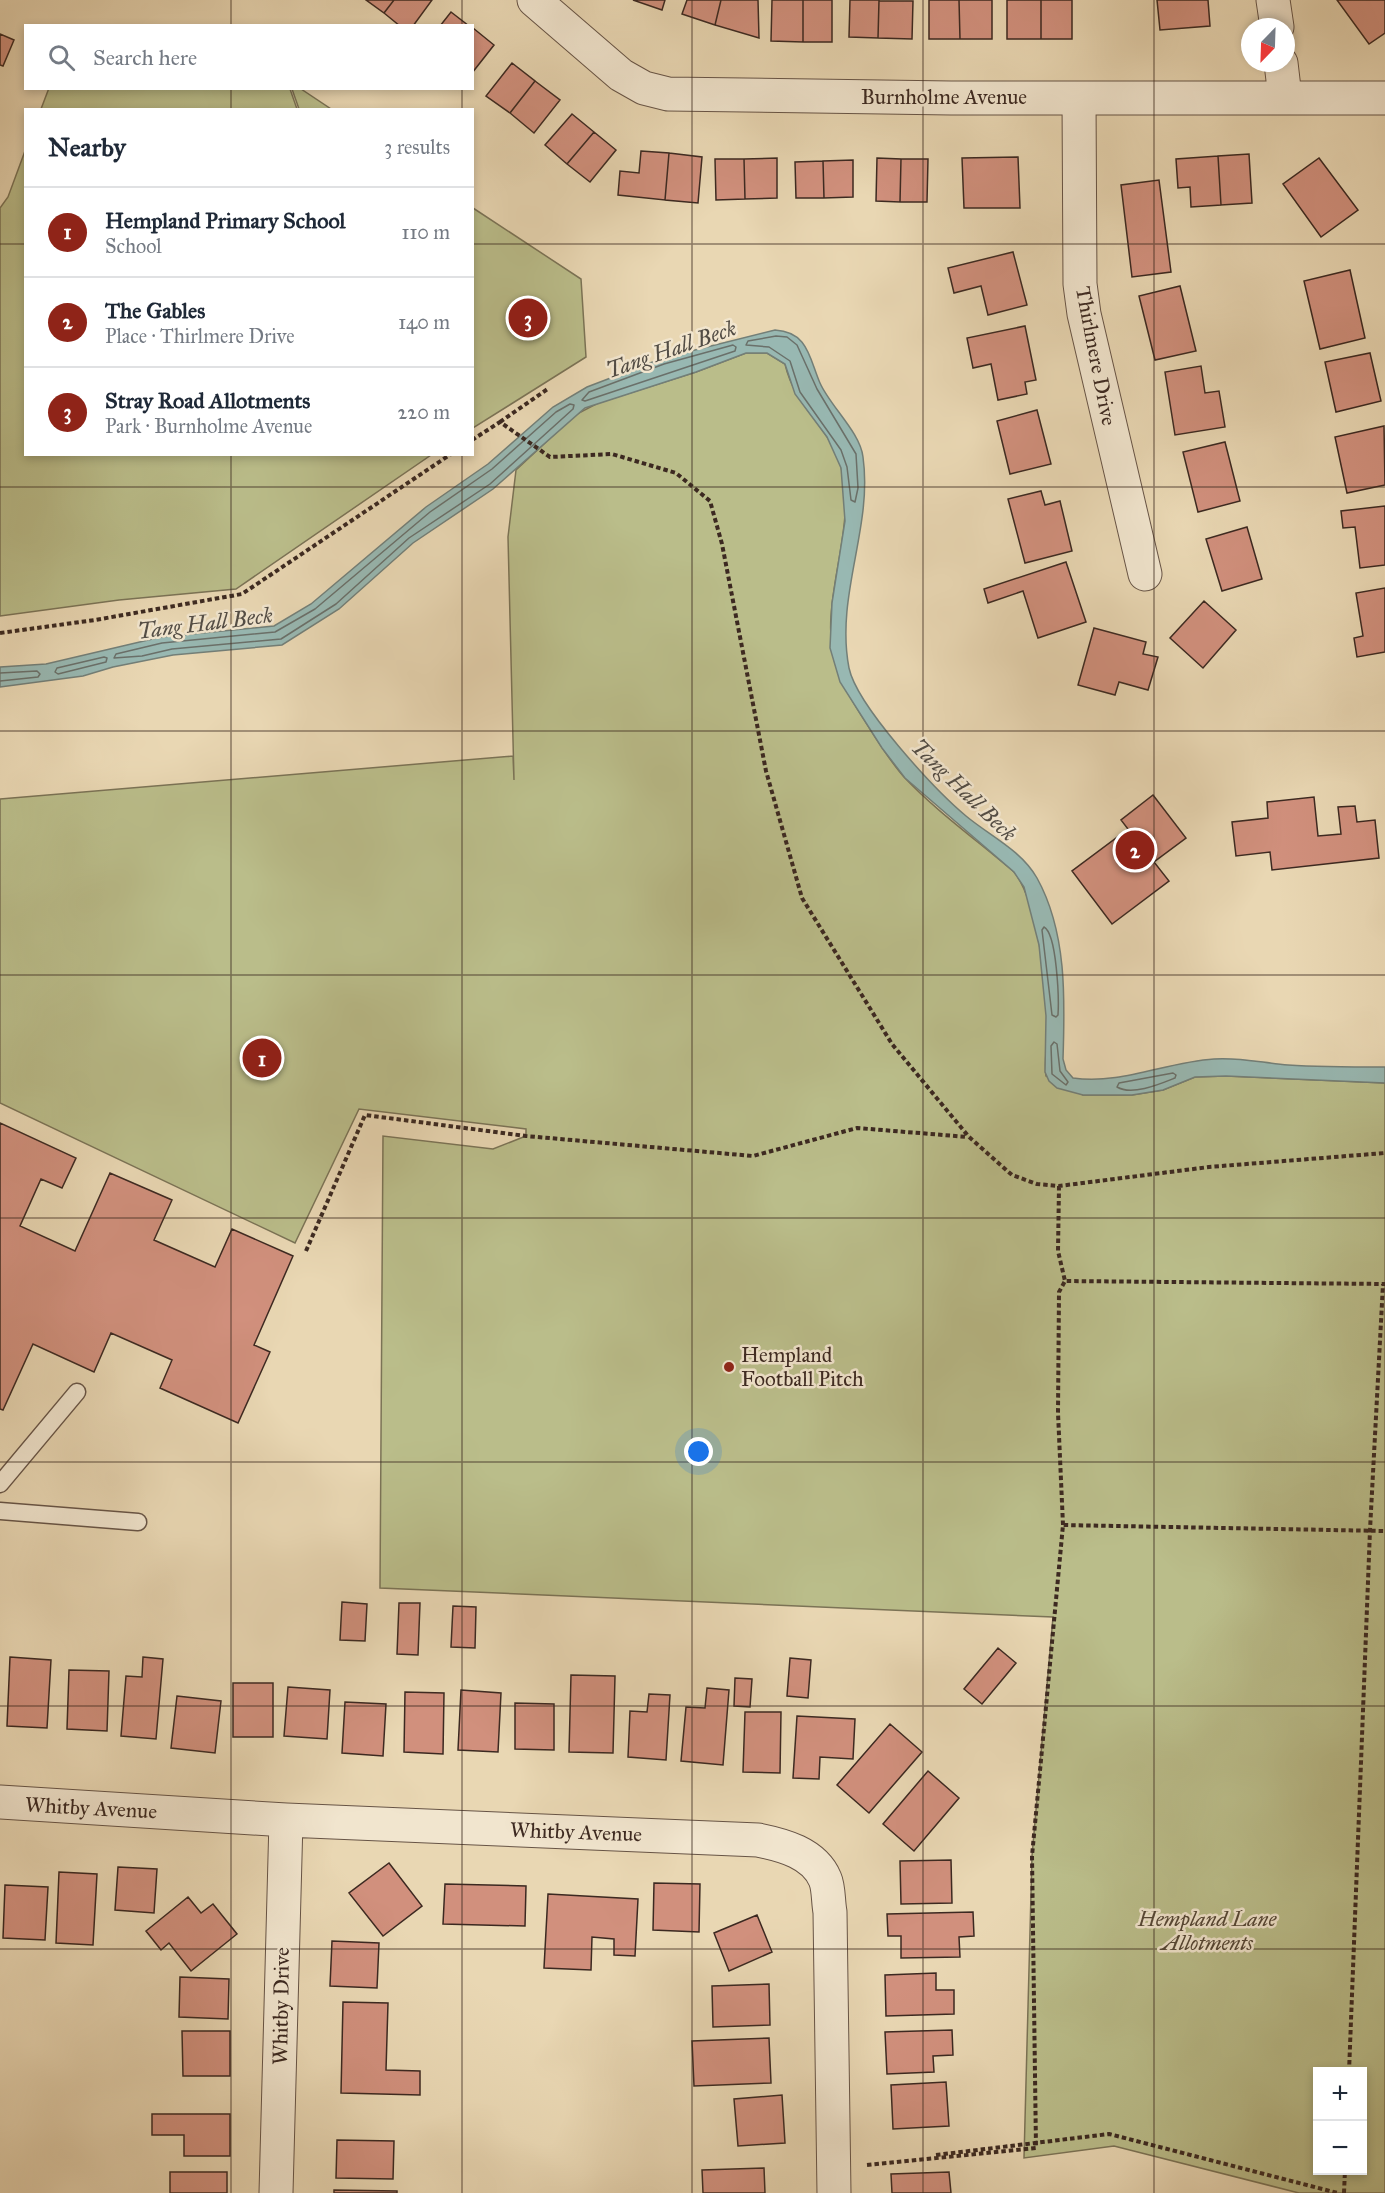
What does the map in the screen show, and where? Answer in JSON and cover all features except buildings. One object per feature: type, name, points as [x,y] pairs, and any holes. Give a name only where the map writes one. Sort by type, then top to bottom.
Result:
[{"type":"street","name":"Burnholme Avenue","points":[[534,0],[621,75],[644,88],[668,94],[1385,98]]},
{"type":"street","points":[[1274,0],[1276,18]]},
{"type":"street","points":[[1282,72],[1285,97]]},
{"type":"street","name":"Thirlmere Drive","points":[[1079,98],[1080,284],[1084,314],[1145,574]]},
{"type":"street","name":"Whitby Avenue","points":[[0,1802],[286,1820],[758,1840],[787,1846],[810,1860],[825,1879],[830,1912],[834,2180]]},
{"type":"street","name":"Whitby Drive","points":[[276,2193],[286,1820]]},
{"type":"lane","points":[[0,1484],[77,1392]]},
{"type":"lane","points":[[0,1511],[138,1522]]},
{"type":"path","points":[[474,439],[549,388]]},
{"type":"path","points":[[500,422],[550,457],[612,454],[676,473],[710,501],[722,544],[766,771],[802,898],[892,1044],[969,1137],[1012,1175],[1037,1184],[1059,1186],[1209,1167],[1385,1153]]},
{"type":"path","points":[[0,633],[95,620],[242,594],[448,456]]},
{"type":"path","points":[[306,1251],[365,1115],[526,1136],[753,1156],[858,1128],[969,1137]]},
{"type":"path","points":[[834,2180],[1036,2148],[1032,1856],[1063,1525],[1058,1413],[1059,1292],[1065,1281],[1058,1251],[1059,1186]]},
{"type":"path","points":[[1065,1281],[1384,1284],[1370,1530],[1349,2067]]},
{"type":"path","points":[[1063,1525],[1385,1531]]},
{"type":"path","points":[[1035,2143],[1109,2134],[1338,2193]]},
{"type":"path","points":[[1344,2193],[1345,2175]]},
{"type":"green space","points":[[48,90],[290,90],[297,108],[41,108]]},
{"type":"green space","points":[[292,90],[302,90],[330,108],[299,108]]},
{"type":"green space","points":[[24,154],[24,456],[430,456],[236,589],[119,600],[0,616],[0,208],[8,197]]},
{"type":"green space","points":[[474,209],[581,279],[586,357],[474,427]]},
{"type":"green space","name":"Hempland Lane Allotments","points":[[746,353],[767,353],[785,364],[804,406],[829,441],[841,467],[845,504],[844,523],[831,616],[832,647],[838,672],[883,750],[904,777],[944,814],[1014,872],[1023,886],[1036,927],[1044,974],[1047,1017],[1046,1076],[1083,1095],[1132,1095],[1163,1090],[1195,1077],[1226,1076],[1385,1083],[1385,2193],[1299,2193],[1114,2146],[1024,2158],[1032,1856],[1053,1617],[380,1588],[383,1136],[493,1149],[526,1136],[526,1129],[359,1109],[295,1243],[0,1103],[0,799],[513,756],[514,780],[508,537],[516,470],[575,415],[598,403],[696,372]]},
{"type":"water","points":[[775,330],[794,335],[801,341],[810,355],[825,392],[851,429],[861,448],[865,483],[863,510],[850,588],[846,641],[849,668],[855,684],[881,725],[917,768],[952,804],[1023,859],[1037,878],[1047,899],[1059,943],[1064,990],[1063,1059],[1066,1070],[1073,1078],[1109,1078],[1196,1061],[1233,1059],[1300,1066],[1385,1067],[1385,1083],[1226,1076],[1195,1077],[1163,1090],[1132,1095],[1083,1095],[1057,1088],[1049,1081],[1045,1072],[1046,1016],[1039,945],[1024,887],[1014,872],[905,778],[882,748],[840,682],[830,648],[832,603],[845,521],[841,468],[827,437],[795,394],[785,364],[767,353],[746,353],[696,372],[585,408],[493,489],[413,543],[339,609],[282,645],[173,655],[113,667],[83,676],[0,687],[0,667],[46,664],[161,637],[274,626],[311,604],[426,507],[488,464],[553,407],[587,387],[663,358]]},
{"type":"place","name":"Stray Road Allotments","points":[[528,318]]},
{"type":"place","name":"The Gables","points":[[1135,850]]},
{"type":"place","name":"Hempland Primary School","points":[[262,1058]]},
{"type":"place","name":"Hempland Football Pitch","points":[[729,1367]]},
{"type":"water label","name":"Tang Hall Beck","points":[[671,349]]},
{"type":"water label","name":"Tang Hall Beck","points":[[205,623]]},
{"type":"water label","name":"Tang Hall Beck","points":[[964,790]]}]
